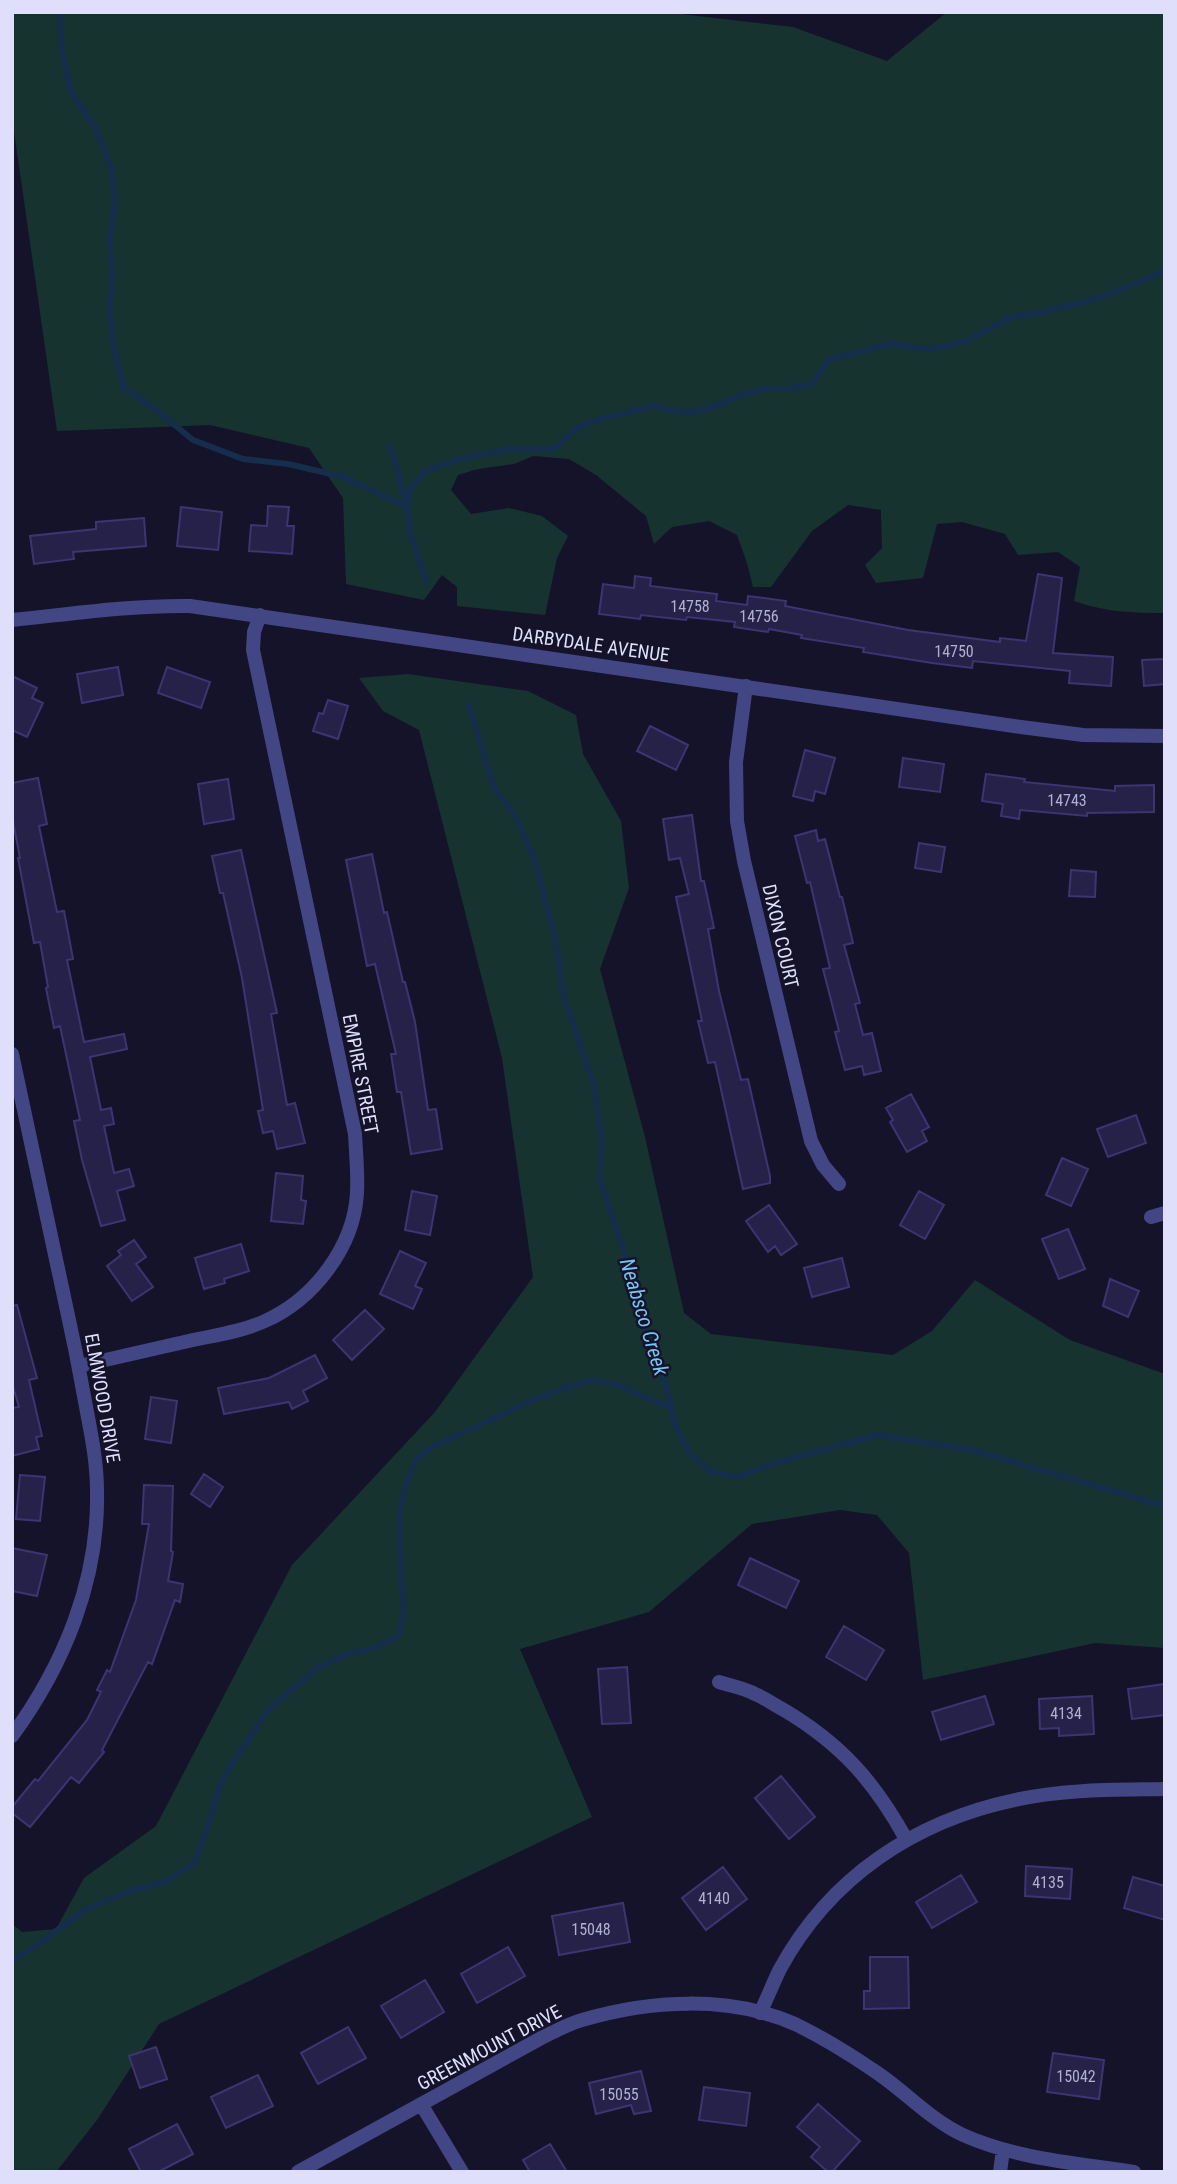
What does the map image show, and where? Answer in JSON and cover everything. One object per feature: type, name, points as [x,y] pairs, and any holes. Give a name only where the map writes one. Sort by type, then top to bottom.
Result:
[{"type":"street","name":"DARBYDALE AVENUE","points":[[12,621],[155,606],[190,606],[1021,727],[1083,734],[1165,736]]},
{"type":"street","name":"EMPIRE STREET","points":[[79,1366],[225,1333],[265,1321],[294,1304],[315,1285],[333,1263],[353,1217],[357,1194],[355,1134],[253,650],[254,632],[260,615]]},
{"type":"street","name":"DIXON COURT","points":[[746,686],[736,762],[737,821],[744,861],[811,1141],[822,1165],[839,1184]]},
{"type":"street","name":"ELMWOOD DRIVE","points":[[12,1054],[79,1366],[95,1458],[97,1491],[91,1564],[81,1604],[57,1665],[37,1702],[12,1736]]},
{"type":"street","points":[[719,1682],[755,1693],[807,1724],[837,1747],[859,1769],[887,1805],[906,1839]]},
{"type":"street","points":[[760,2013],[780,1969],[821,1910],[849,1881],[906,1839],[938,1823],[1018,1799],[1082,1791],[1165,1789]]},
{"type":"street","name":"GREENMOUNT DRIVE","points":[[298,2172],[543,2037],[579,2021],[647,2006],[686,2004],[725,2006],[760,2013],[793,2024],[875,2070],[926,2111],[960,2133],[1003,2150],[1031,2157],[1134,2172]]},
{"type":"street","points":[[421,2104],[462,2172]]},
{"type":"street","points":[[1000,2172],[1003,2150]]},
{"type":"green space","points":[[12,12],[663,12],[793,27],[887,61],[947,12],[1165,12],[1165,613],[1119,611],[1074,601],[1080,567],[1058,552],[1018,555],[1005,534],[962,522],[937,524],[923,578],[876,583],[865,565],[882,548],[881,510],[848,505],[812,531],[771,587],[753,587],[737,535],[709,521],[672,527],[654,544],[646,516],[596,475],[569,459],[533,456],[514,464],[458,475],[451,490],[471,514],[509,508],[542,516],[568,536],[557,558],[545,615],[457,606],[457,587],[442,575],[424,600],[346,584],[343,498],[309,448],[210,425],[57,431],[12,117]]},
{"type":"green space","points":[[408,674],[528,691],[576,715],[583,754],[621,821],[629,888],[600,969],[645,1137],[684,1313],[711,1334],[893,1355],[932,1331],[975,1280],[1070,1340],[1165,1374],[1165,1648],[1095,1643],[923,1680],[909,1553],[877,1515],[840,1510],[752,1524],[649,1612],[520,1649],[592,1817],[159,2024],[97,2120],[56,2172],[12,2172],[12,1924],[22,1932],[56,1929],[84,1878],[156,1826],[292,1565],[435,1412],[533,1277],[502,1058],[419,730],[383,711],[359,678]]},
{"type":"building","points":[[268,506],[289,507],[287,526],[294,526],[292,554],[249,551],[251,525],[267,526]]},
{"type":"building","points":[[181,507],[222,512],[218,550],[177,546]]},
{"type":"building","points":[[144,518],[146,546],[73,552],[74,559],[34,564],[30,536],[96,529],[96,522]]},
{"type":"building","points":[[1038,574],[1062,578],[1053,653],[1113,657],[1111,686],[1069,683],[1070,671],[973,661],[972,668],[863,652],[864,648],[801,638],[802,635],[769,629],[768,632],[734,627],[735,622],[641,615],[640,619],[599,614],[603,584],[634,588],[635,576],[651,578],[650,586],[717,594],[716,601],[747,605],[748,596],[786,601],[785,606],[908,630],[1000,642],[1000,638],[1026,641]]},
{"type":"building","points":[[1165,659],[1165,684],[1144,686],[1142,660]]},
{"type":"building","points":[[118,667],[123,695],[82,703],[77,674]]},
{"type":"building","points":[[167,667],[210,682],[201,708],[158,693]]},
{"type":"building","points":[[12,676],[37,688],[32,698],[43,703],[27,737],[12,730]]},
{"type":"building","points":[[328,700],[348,706],[338,739],[313,731],[319,713],[323,714]]},
{"type":"building","points":[[650,726],[688,745],[676,770],[637,751]]},
{"type":"building","points":[[805,750],[835,758],[825,794],[815,791],[813,801],[793,796]]},
{"type":"building","points":[[903,758],[944,764],[940,792],[899,787]]},
{"type":"building","points":[[986,774],[1025,779],[1024,782],[1115,791],[1115,786],[1154,785],[1154,812],[1087,813],[1087,816],[1020,810],[1019,819],[1001,816],[1003,804],[982,801]]},
{"type":"building","points":[[38,778],[47,824],[39,826],[57,912],[64,911],[73,959],[67,960],[84,1042],[124,1034],[127,1049],[90,1057],[101,1110],[111,1108],[114,1124],[104,1126],[114,1173],[129,1169],[134,1186],[117,1191],[125,1220],[101,1226],[74,1121],[80,1120],[60,1026],[54,1028],[40,942],[34,943],[12,816],[12,783]]},
{"type":"building","points":[[228,779],[234,819],[204,824],[198,784]]},
{"type":"building","points":[[692,815],[701,881],[704,881],[714,928],[708,929],[719,991],[741,1080],[748,1079],[770,1176],[770,1183],[743,1189],[715,1062],[708,1063],[698,1021],[702,1021],[676,897],[689,894],[680,858],[669,860],[663,819]]},
{"type":"building","points":[[816,830],[818,841],[825,839],[853,943],[844,945],[860,1003],[855,1004],[863,1035],[872,1033],[881,1071],[864,1075],[862,1066],[845,1070],[835,1032],[839,1031],[823,969],[830,968],[810,882],[807,883],[795,836]]},
{"type":"building","points":[[919,843],[945,847],[941,872],[915,868]]},
{"type":"building","points":[[241,850],[277,1013],[271,1014],[287,1105],[295,1103],[305,1143],[277,1149],[273,1131],[263,1133],[258,1111],[263,1110],[242,978],[212,856]]},
{"type":"building","points":[[372,854],[384,913],[387,912],[415,1022],[428,1110],[436,1109],[442,1149],[411,1154],[401,1092],[397,1092],[391,1054],[396,1054],[375,964],[367,966],[346,860]]},
{"type":"building","points":[[1071,870],[1096,872],[1095,897],[1069,896]]},
{"type":"building","points":[[911,1094],[929,1127],[922,1131],[927,1141],[907,1152],[890,1122],[893,1120],[886,1108]]},
{"type":"building","points":[[1136,1115],[1146,1143],[1108,1157],[1097,1129]]},
{"type":"building","points":[[1062,1158],[1088,1169],[1071,1206],[1046,1195]]},
{"type":"building","points":[[276,1173],[303,1176],[301,1200],[306,1201],[303,1224],[271,1221]]},
{"type":"building","points":[[412,1191],[437,1196],[430,1235],[405,1230]]},
{"type":"building","points":[[919,1191],[944,1205],[925,1239],[900,1225]]},
{"type":"building","points":[[769,1205],[797,1244],[781,1255],[775,1246],[768,1252],[746,1221]]},
{"type":"building","points":[[1068,1229],[1085,1269],[1059,1279],[1042,1239]]},
{"type":"building","points":[[134,1240],[146,1257],[136,1264],[153,1287],[132,1301],[107,1266],[121,1255],[118,1251]]},
{"type":"building","points":[[241,1244],[249,1271],[224,1279],[225,1283],[204,1289],[195,1258]]},
{"type":"building","points":[[400,1251],[426,1263],[415,1286],[422,1289],[413,1309],[380,1294]]},
{"type":"building","points":[[842,1258],[849,1287],[812,1297],[804,1268]]},
{"type":"building","points":[[1110,1279],[1139,1291],[1128,1317],[1103,1306]]},
{"type":"building","points":[[17,1305],[37,1378],[29,1380],[42,1436],[36,1437],[39,1449],[12,1456],[12,1408],[19,1407],[12,1383],[12,1306]]},
{"type":"building","points":[[365,1310],[384,1329],[352,1360],[333,1340]]},
{"type":"building","points":[[315,1355],[327,1378],[303,1391],[308,1401],[292,1409],[289,1402],[224,1414],[218,1388],[269,1378]]},
{"type":"building","points":[[151,1397],[177,1401],[171,1443],[145,1439]]},
{"type":"building","points":[[204,1474],[223,1487],[210,1507],[191,1494]]},
{"type":"building","points":[[20,1475],[45,1477],[40,1521],[16,1519]]},
{"type":"building","points":[[144,1485],[173,1486],[173,1552],[168,1581],[183,1584],[180,1602],[175,1600],[152,1664],[148,1662],[102,1750],[104,1752],[79,1783],[71,1777],[30,1827],[12,1813],[12,1807],[35,1779],[38,1781],[87,1720],[101,1692],[97,1690],[107,1670],[110,1672],[136,1600],[149,1524],[142,1524]]},
{"type":"building","points":[[12,1548],[47,1555],[37,1596],[12,1591]]},
{"type":"building","points":[[750,1558],[799,1581],[786,1608],[738,1585]]},
{"type":"building","points":[[844,1626],[884,1650],[866,1680],[826,1657]]},
{"type":"building","points":[[627,1667],[631,1723],[602,1724],[598,1669]]},
{"type":"building","points":[[1165,1684],[1165,1715],[1132,1719],[1128,1689]]},
{"type":"building","points":[[985,1696],[994,1724],[941,1740],[932,1712]]},
{"type":"building","points":[[1092,1696],[1094,1734],[1059,1736],[1059,1728],[1040,1729],[1039,1699]]},
{"type":"building","points":[[781,1776],[815,1817],[789,1839],[755,1798]]},
{"type":"building","points":[[1026,1866],[1072,1869],[1070,1899],[1025,1896]]},
{"type":"building","points":[[723,1867],[747,1899],[706,1930],[682,1898]]},
{"type":"building","points":[[961,1875],[977,1902],[932,1928],[916,1902]]},
{"type":"building","points":[[1133,1877],[1165,1886],[1165,1920],[1124,1908]]},
{"type":"building","points":[[623,1903],[630,1942],[559,1955],[552,1916]]},
{"type":"building","points":[[508,1947],[525,1976],[477,2003],[461,1974]]},
{"type":"building","points":[[870,1957],[908,1957],[909,2008],[864,2009],[864,1991],[870,1991]]},
{"type":"building","points":[[425,1980],[444,2012],[401,2038],[381,2006]]},
{"type":"building","points":[[348,2027],[366,2058],[318,2084],[301,2053]]},
{"type":"building","points":[[156,2047],[167,2079],[140,2088],[129,2056]]},
{"type":"building","points":[[1053,2053],[1104,2060],[1099,2099],[1047,2092]]},
{"type":"building","points":[[641,2071],[651,2111],[634,2114],[631,2105],[596,2114],[589,2083]]},
{"type":"building","points":[[258,2075],[273,2106],[226,2128],[211,2097]]},
{"type":"building","points":[[704,2087],[750,2093],[746,2126],[699,2120]]},
{"type":"building","points":[[818,2104],[860,2141],[832,2172],[828,2172],[811,2157],[820,2147],[797,2127]]},
{"type":"building","points":[[177,2124],[193,2154],[158,2172],[141,2172],[129,2149]]},
{"type":"building","points":[[550,2144],[567,2172],[530,2172],[523,2160]]},
{"type":"waterway","points":[[60,12],[61,46],[71,92],[95,127],[111,167],[115,201],[110,238],[110,310],[113,344],[123,387],[193,440],[243,459],[288,464],[344,477],[407,507],[390,445]]},
{"type":"waterway","name":"Neabsco Creek","points":[[426,581],[410,533],[407,507],[410,489],[426,471],[456,460],[510,449],[549,450],[559,445],[573,431],[590,422],[652,406],[687,413],[714,407],[744,393],[812,384],[829,360],[893,343],[931,349],[966,341],[1012,317],[1045,312],[1103,297],[1165,271]]},
{"type":"waterway","name":"Neabsco Creek","points":[[469,705],[494,788],[516,817],[534,858],[554,933],[564,997],[594,1085],[602,1143],[600,1180],[639,1297],[643,1326],[657,1350],[676,1428],[690,1454],[712,1472],[738,1477],[772,1464],[877,1435],[972,1450],[1165,1506]]},
{"type":"waterway","points":[[12,1960],[86,1909],[128,1892],[167,1881],[194,1863],[220,1785],[267,1711],[319,1667],[347,1654],[371,1649],[400,1636],[404,1610],[400,1513],[415,1461],[430,1448],[531,1401],[593,1380],[617,1385],[670,1408]]}]
